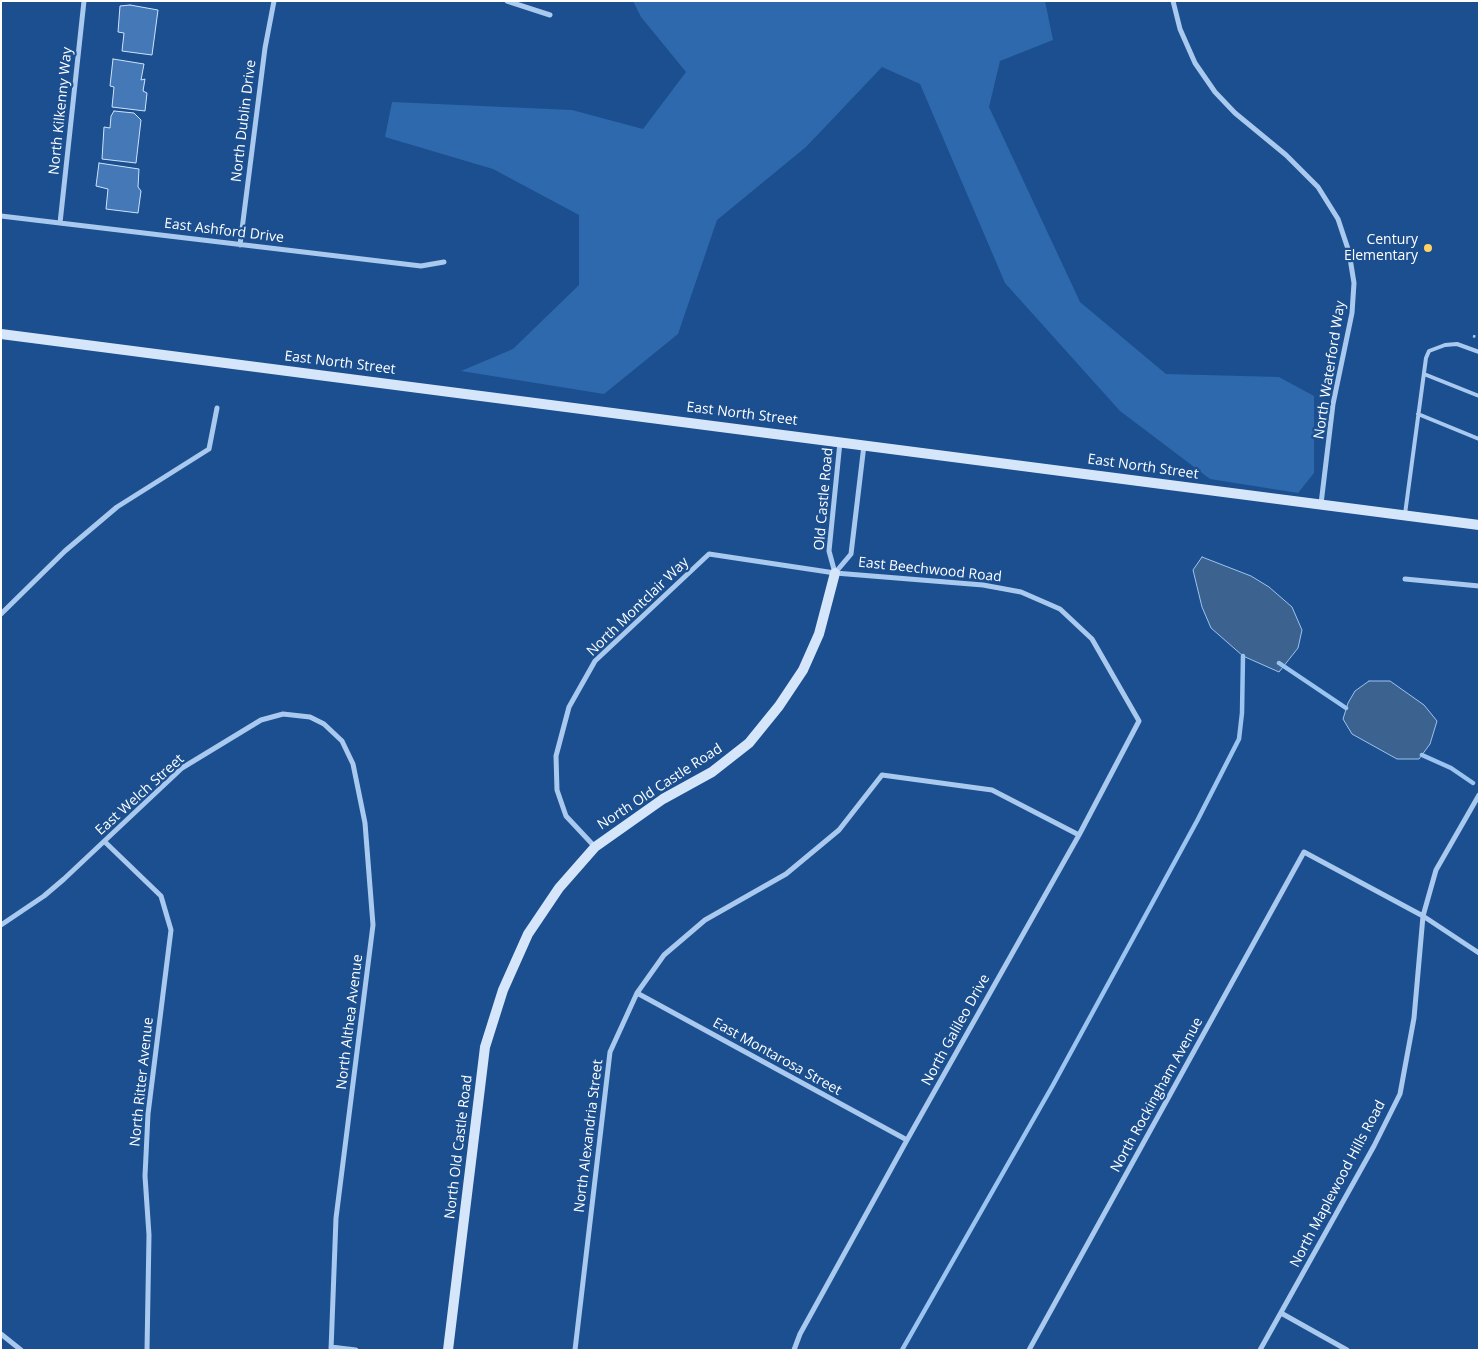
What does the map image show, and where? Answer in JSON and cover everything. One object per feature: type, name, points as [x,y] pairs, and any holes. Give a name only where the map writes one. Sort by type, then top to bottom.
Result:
[{"type":"street","name":"North Kilkenny Way","points":[[60,223],[84,1]]},
{"type":"street","name":"North Dublin Drive","points":[[240,244],[265,48],[274,1]]},
{"type":"street","points":[[507,1],[550,15]]},
{"type":"street","name":"North Waterford Way","points":[[1172,1],[1180,29],[1195,63],[1215,92],[1236,114],[1286,155],[1318,187],[1338,219],[1350,252],[1354,283],[1352,313],[1334,404],[1321,505]]},
{"type":"street","name":"East Ashford Drive","points":[[1,216],[420,266],[444,262]]},
{"type":"street","name":"East North Street","points":[[1,334],[1479,524]]},
{"type":"street","points":[[1,614],[66,551],[117,507],[209,449],[217,408]]},
{"type":"street","name":"Old Castle Road","points":[[835,573],[829,552],[840,441]]},
{"type":"street","name":"Old Castle Road","points":[[835,573],[851,554],[864,444]]},
{"type":"street","name":"North Montclair Way","points":[[595,847],[566,816],[557,790],[556,756],[569,707],[595,661],[709,554],[835,573]]},
{"type":"street","name":"East Beechwood Road","points":[[835,573],[983,585],[1021,592],[1060,609],[1092,639],[1139,722]]},
{"type":"street","name":"North Old Castle Road","points":[[448,1350],[485,1047],[502,990],[528,934],[559,888],[595,847],[663,799],[712,772],[749,743],[779,706],[804,670],[819,634],[835,573]]},
{"type":"street","points":[[1405,579],[1479,586]]},
{"type":"street","name":"East Welch Street","points":[[1,924],[44,896],[105,842],[182,768],[261,720],[283,714],[310,717]]},
{"type":"street","name":"North Althea Avenue","points":[[310,717],[324,724],[336,734],[352,758],[365,823],[372,916],[370,958],[336,1218],[331,1348]]},
{"type":"street","name":"North Galileo Drive","points":[[794,1350],[800,1334],[1079,835],[1139,722]]},
{"type":"street","name":"North Alexandria Street","points":[[575,1350],[610,1052],[637,993],[664,955],[705,920],[786,874],[839,830],[882,774],[992,790],[1079,835]]},
{"type":"street","name":"North Maplewood Hills Road","points":[[1260,1350],[1374,1146],[1400,1094],[1414,1018],[1423,916],[1436,870],[1479,795]]},
{"type":"street","name":"North Ritter Avenue","points":[[105,842],[161,896],[171,930],[148,1114],[145,1176],[149,1235],[147,1350]]},
{"type":"street","name":"North Rockingham Avenue","points":[[1029,1350],[1304,852],[1423,916]]},
{"type":"street","points":[[1423,916],[1479,953]]},
{"type":"street","name":"East Montarosa Street","points":[[637,993],[907,1140]]},
{"type":"street","points":[[1281,1313],[1347,1350]]},
{"type":"street","points":[[1,1334],[21,1350]]},
{"type":"street","points":[[331,1348],[356,1350]]},
{"type":"lane","points":[[1405,515],[1426,358],[1429,351],[1436,347],[1457,344],[1479,352]]},
{"type":"lane","points":[[1424,374],[1479,396]]},
{"type":"lane","points":[[1418,414],[1479,439]]},
{"type":"path","points":[[1473,336],[1479,338]]},
{"type":"shaded area","points":[[633,1],[1045,1],[1053,40],[1000,61],[989,107],[1080,302],[1166,374],[1279,377],[1314,396],[1314,473],[1298,493],[1210,479],[1120,411],[1005,283],[920,84],[882,67],[806,147],[717,220],[678,334],[604,394],[461,371],[513,349],[579,285],[579,215],[493,169],[385,137],[392,102],[572,110],[643,129],[686,72],[641,17]]},
{"type":"shaded area","points":[[1202,557],[1251,576],[1269,587],[1292,607],[1302,630],[1298,648],[1279,672],[1243,656],[1211,628],[1202,607],[1193,570]]},
{"type":"shaded area","points":[[1369,681],[1390,681],[1424,705],[1437,721],[1430,744],[1419,759],[1397,759],[1352,734],[1343,719],[1348,703],[1355,691]]},
{"type":"building","points":[[130,5],[158,10],[152,55],[122,51],[124,33],[118,32],[120,6]]},
{"type":"building","points":[[113,59],[144,64],[141,80],[145,79],[143,91],[147,93],[145,111],[112,107],[114,87],[110,86]]},
{"type":"building","points":[[114,111],[134,113],[141,120],[136,163],[102,159],[104,127],[110,128],[111,116]]},
{"type":"building","points":[[99,163],[139,169],[138,187],[141,191],[138,213],[106,209],[108,189],[96,186]]},
{"type":"waterway","points":[[902,1350],[1053,1085],[1197,821],[1239,739],[1242,713],[1243,656]]},
{"type":"waterway","points":[[1279,663],[1346,708]]},
{"type":"waterway","points":[[1422,755],[1451,768],[1473,783]]},
{"type":"place","name":"Century Elementary","points":[[1428,248]]}]
